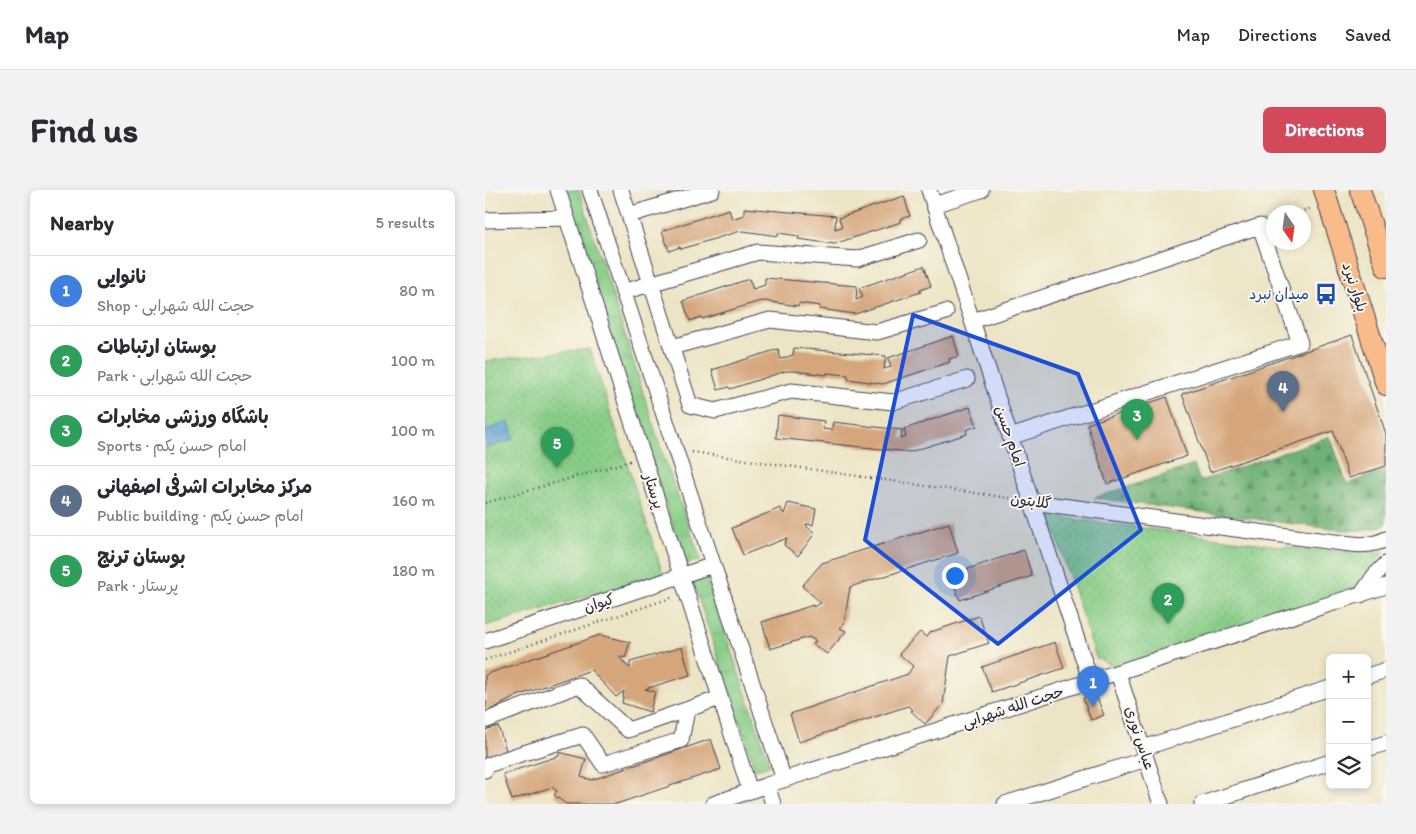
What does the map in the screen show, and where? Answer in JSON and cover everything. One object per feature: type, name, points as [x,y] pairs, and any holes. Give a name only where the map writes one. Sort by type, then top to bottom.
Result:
[{"type":"main road","name":"بلوار نبرد","points":[[1324,190],[1386,385]]},
{"type":"main road","points":[[1360,190],[1386,267]]},
{"type":"street","name":"پرستار","points":[[558,190],[750,791]]},
{"type":"street","points":[[590,190],[784,780]]},
{"type":"street","points":[[621,190],[690,405],[715,411],[791,391],[893,402],[967,379]]},
{"type":"street","points":[[629,215],[712,190]]},
{"type":"street","name":"امام حسن","points":[[929,190],[1091,682]]},
{"type":"street","points":[[934,206],[981,190]]},
{"type":"street","points":[[485,220],[567,218]]},
{"type":"street","points":[[972,322],[1260,226],[1300,343],[1010,437]]},
{"type":"street","points":[[623,292],[759,252],[857,258],[919,240]]},
{"type":"street","points":[[672,347],[770,320],[877,332],[945,312]]},
{"type":"street","name":"گلابتون","points":[[1032,502],[1334,542],[1363,544],[1379,543],[1386,539]]},
{"type":"street","points":[[1361,595],[1374,576],[1386,564]]},
{"type":"street","name":"کیوان","points":[[485,640],[713,565]]},
{"type":"street","name":"حجت الله شهرابی","points":[[713,804],[1386,586]]},
{"type":"street","points":[[1371,675],[1386,670]]},
{"type":"street","name":"عباس نوری","points":[[1118,673],[1161,804]]},
{"type":"street","points":[[485,719],[487,720],[579,685],[627,730],[720,698]]},
{"type":"street","points":[[1005,804],[1326,689]]},
{"type":"street","points":[[485,770],[488,765],[583,735],[603,764],[681,740],[687,710]]},
{"type":"street","points":[[1371,748],[1386,743]]},
{"type":"street","points":[[1202,804],[1326,763]]},
{"type":"street","points":[[767,785],[773,804]]},
{"type":"path","name":"گلابتون","points":[[675,450],[1032,502]]},
{"type":"path","points":[[485,503],[643,458]]},
{"type":"path","points":[[485,660],[675,597]]},
{"type":"highlighted area","points":[[913,315],[1078,374],[1141,530],[998,644],[865,540]]},
{"type":"green space","points":[[564,190],[579,190],[663,455],[701,560],[685,564]]},
{"type":"green space","points":[[590,349],[663,574],[485,626],[485,361]]},
{"type":"green space","points":[[1330,436],[1347,484],[1386,470],[1386,524],[1366,530],[1332,529],[1094,498],[1194,465],[1200,481]]},
{"type":"green space","points":[[1050,516],[1310,550],[1384,552],[1362,577],[1357,590],[1116,667],[1096,658]]},
{"type":"green space","points":[[706,577],[770,765],[755,769],[693,582]]},
{"type":"water","points":[[509,422],[514,439],[485,449],[485,430]]},
{"type":"building","points":[[904,196],[910,216],[900,219],[901,222],[834,244],[798,239],[799,236],[778,233],[778,236],[743,231],[669,251],[662,231],[729,209],[732,219],[744,215],[744,208],[836,216],[835,229],[842,227],[839,218]]},
{"type":"building","points":[[924,266],[931,286],[920,290],[921,292],[855,314],[819,309],[820,306],[799,303],[798,306],[764,301],[690,321],[683,301],[749,279],[753,289],[765,285],[765,278],[857,286],[856,300],[863,297],[859,288]]},
{"type":"building","points":[[1352,335],[1386,434],[1386,466],[1349,478],[1333,431],[1210,472],[1182,394]]},
{"type":"building","points":[[953,336],[959,356],[949,359],[950,362],[883,384],[848,379],[848,375],[786,371],[730,389],[729,387],[718,390],[712,370],[778,349],[781,359],[793,355],[794,348],[886,356],[884,369],[891,367],[888,358]]},
{"type":"building","points":[[1167,397],[1187,456],[1107,484],[1087,424]]},
{"type":"building","points":[[970,407],[977,426],[966,430],[967,434],[910,452],[776,438],[778,415],[824,421],[823,429],[832,430],[833,422],[902,430],[901,439],[906,437],[904,429]]},
{"type":"building","points":[[788,503],[816,509],[813,525],[806,524],[815,533],[798,556],[784,545],[787,538],[743,555],[732,528],[780,508],[784,514]]},
{"type":"building","points":[[949,523],[958,553],[850,587],[844,623],[840,628],[846,631],[827,654],[813,644],[816,641],[809,637],[770,649],[762,622],[821,603],[802,586],[822,563]]},
{"type":"building","points":[[1024,550],[1032,576],[960,600],[950,575]]},
{"type":"building","points":[[979,616],[989,643],[950,656],[943,704],[925,724],[908,706],[799,742],[790,714],[908,674],[913,666],[899,654],[920,632],[926,637],[931,632]]},
{"type":"building","points":[[600,635],[630,642],[625,658],[619,656],[630,668],[630,662],[682,647],[690,675],[645,689],[655,692],[650,712],[622,703],[624,691],[616,697],[591,670],[517,696],[485,713],[487,702],[485,703],[485,676],[487,674]]},
{"type":"building","points":[[1055,642],[1064,668],[992,692],[982,667]]},
{"type":"building","points":[[1095,693],[1104,715],[1091,720],[1083,698]]},
{"type":"building","points":[[498,726],[507,753],[485,760],[485,730]]},
{"type":"building","points":[[711,739],[721,769],[616,804],[566,804],[554,795],[557,791],[552,787],[512,800],[503,774],[559,756],[559,752],[586,759],[581,777],[592,780]]},
{"type":"place","name":"میدان نبرد","points":[[1326,294]]},
{"type":"place","name":"مرکز مخابرات اشرفی اصفهانی","points":[[1283,412]]},
{"type":"place","name":"باشگاه ورزشی مخابرات","points":[[1137,440]]},
{"type":"place","name":"بوستان ترنج","points":[[557,468]]},
{"type":"place","name":"بوستان ارتباطات","points":[[1168,624]]},
{"type":"place","name":"نانوایی","points":[[1093,707]]}]
